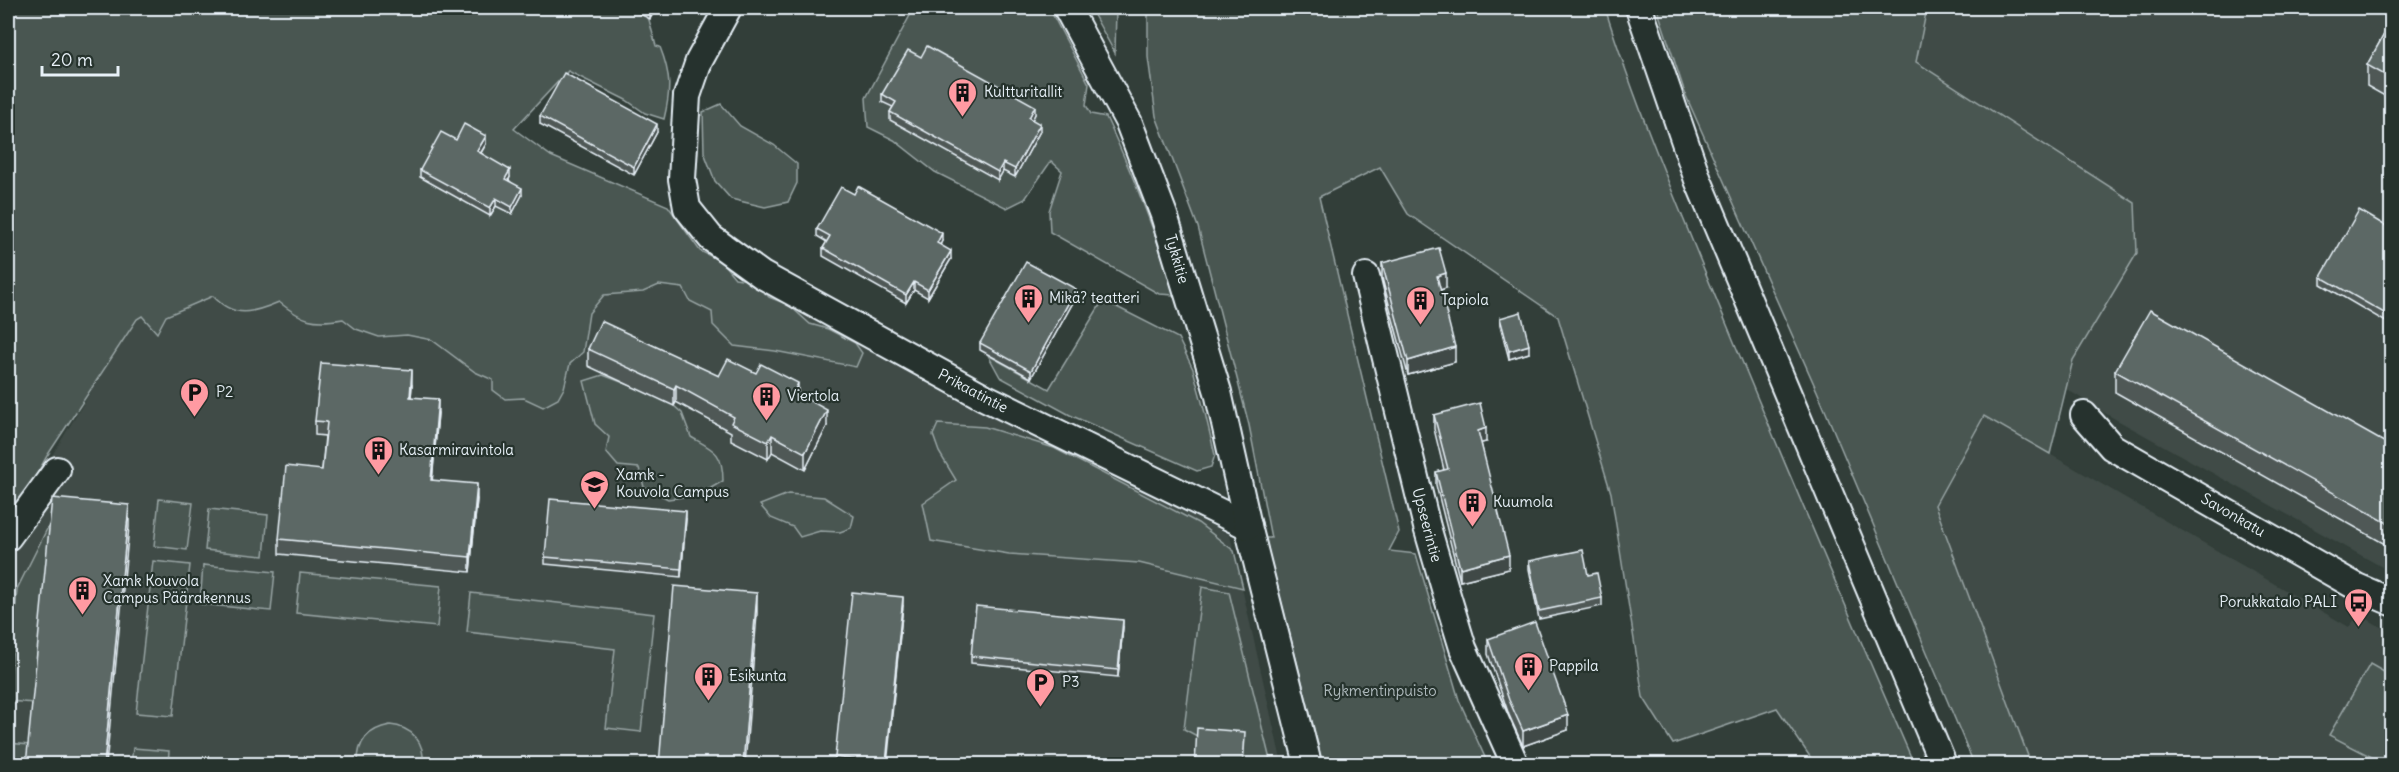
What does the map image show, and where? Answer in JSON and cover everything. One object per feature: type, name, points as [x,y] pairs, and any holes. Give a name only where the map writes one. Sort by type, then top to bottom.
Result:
[{"type":"street","name":"Prikaatintie","points":[[728,8],[699,61],[687,96],[682,179],[687,208],[711,238],[762,275],[984,397],[1248,526]]},
{"type":"street","name":"Tykkitie","points":[[1067,8],[1129,123],[1164,215],[1218,392],[1248,526]]},
{"type":"street","points":[[1639,8],[1698,180],[1943,765]]},
{"type":"street","name":"Upseerintie","points":[[1366,276],[1427,527],[1463,648],[1515,765]]},
{"type":"street","name":"Savonkatu","points":[[2084,415],[2112,447],[2357,587],[2391,602]]},
{"type":"street","points":[[8,537],[57,470]]},
{"type":"street","points":[[1248,526],[1308,765]]},
{"type":"shaded area","points":[[1901,8],[2391,8],[2391,572],[2108,415],[1969,328]]},
{"type":"shaded area","name":"Xamk - Kouvola Campus","points":[[191,227],[669,242],[1230,535],[1282,764],[8,764],[8,483],[34,485]]},
{"type":"shaded area","points":[[1984,416],[2349,627],[2359,614],[2391,633],[2391,764],[2031,764],[1935,505]]},
{"type":"green space","points":[[8,8],[632,8],[648,16],[656,46],[660,47],[666,66],[669,91],[664,119],[645,113],[626,100],[568,71],[514,129],[551,156],[668,206],[700,251],[721,261],[735,278],[755,281],[769,297],[789,305],[810,324],[828,329],[855,343],[862,353],[856,367],[775,351],[734,346],[713,325],[712,312],[690,301],[683,288],[659,285],[643,292],[604,295],[589,313],[583,352],[570,364],[564,388],[558,399],[543,407],[524,398],[505,399],[493,390],[493,380],[475,372],[432,340],[407,335],[379,337],[356,329],[343,319],[316,321],[302,317],[279,302],[252,311],[236,311],[213,296],[166,316],[157,333],[142,316],[137,319],[47,456],[8,526]]},
{"type":"green space","points":[[914,8],[1049,8],[1089,84],[1086,105],[1091,114],[1106,117],[1126,161],[1152,227],[1174,295],[1159,294],[1050,232],[1049,211],[1062,171],[1051,161],[1025,199],[1007,208],[935,172],[894,140],[868,127],[866,98]]},
{"type":"green space","points":[[1090,8],[1116,8],[1115,53]]},
{"type":"green space","name":"Rykmentinpuisto","points":[[1148,8],[1605,8],[1632,88],[1678,207],[1914,764],[1815,764],[1777,708],[1673,744],[1643,697],[1611,493],[1558,317],[1408,214],[1380,167],[1319,197],[1399,532],[1389,551],[1416,554],[1459,700],[1488,764],[1323,764],[1265,538],[1271,538],[1249,425],[1198,227],[1156,116],[1148,57]]},
{"type":"green space","points":[[1657,8],[1927,8],[1916,62],[2135,203],[2137,253],[2073,360],[2050,454],[1984,416],[1935,505],[2031,764],[1974,764],[1817,391],[1686,96]]},
{"type":"green space","points":[[721,104],[740,126],[774,145],[797,164],[797,183],[788,202],[765,207],[731,199],[715,181],[704,152],[703,112]]},
{"type":"green space","points":[[1103,300],[1178,338],[1193,369],[1205,413],[1215,455],[1211,467],[1197,471],[1070,415],[1000,377],[988,355],[1049,389]]},
{"type":"green space","points":[[603,375],[666,399],[682,413],[691,437],[716,453],[723,471],[723,481],[699,495],[668,499],[644,487],[639,468],[618,466],[606,452],[609,437],[595,424],[584,381]]},
{"type":"green space","points":[[938,424],[985,427],[1054,448],[1198,523],[1234,551],[1243,588],[1139,563],[1009,554],[931,541],[923,503],[956,480],[939,452],[933,435]]},
{"type":"green space","points":[[788,494],[824,497],[854,516],[851,528],[840,532],[820,531],[800,537],[793,527],[771,518],[760,505]]},
{"type":"green space","points":[[159,499],[193,503],[187,550],[154,546]]},
{"type":"green space","points":[[209,509],[268,515],[264,556],[205,550]]},
{"type":"green space","points":[[52,519],[35,703],[8,701],[17,589]]},
{"type":"green space","points":[[153,561],[190,565],[173,716],[136,713]]},
{"type":"green space","points":[[203,565],[275,572],[271,611],[200,604]]},
{"type":"green space","points":[[300,573],[441,586],[437,627],[296,613]]},
{"type":"green space","points":[[1202,587],[1229,592],[1271,764],[1243,764],[1245,739],[1197,736],[1184,729]]},
{"type":"green space","points":[[471,593],[654,614],[641,732],[606,728],[615,649],[467,632]]},
{"type":"green space","points":[[2370,664],[2391,676],[2391,723],[2384,735],[2391,740],[2391,753],[2385,764],[2329,735]]},
{"type":"green space","points":[[390,725],[405,729],[416,737],[422,749],[423,764],[358,764],[359,749],[365,738],[370,733]]},
{"type":"green space","points":[[8,743],[30,745],[29,764],[8,764]]},
{"type":"green space","points":[[133,748],[169,751],[168,764],[131,764]]},
{"type":"building","points":[[2391,22],[2391,75],[2390,78],[2367,65]]},
{"type":"building","name":"Kultturitallit","points":[[927,46],[1035,106],[1029,118],[1040,124],[1015,169],[1003,163],[998,172],[890,112],[896,102],[882,94],[908,50],[921,57]]},
{"type":"building","points":[[564,73],[657,124],[634,167],[540,116]]},
{"type":"building","points":[[464,124],[486,136],[477,151],[510,170],[505,179],[522,188],[512,207],[496,198],[490,208],[420,170],[441,132],[456,140]]},
{"type":"building","points":[[858,186],[942,233],[937,243],[951,251],[928,290],[914,282],[906,295],[823,248],[830,236],[817,229],[841,187],[854,194]]},
{"type":"building","points":[[2359,210],[2391,229],[2391,317],[2321,277]]},
{"type":"building","name":"Tapiola","points":[[1439,248],[1446,273],[1437,276],[1455,347],[1408,361],[1382,263]]},
{"type":"building","name":"Mikä? teatteri","points":[[1026,262],[1076,289],[1031,371],[980,343]]},
{"type":"building","points":[[2150,310],[2391,446],[2391,525],[2115,371]]},
{"type":"building","points":[[1521,312],[1529,345],[1509,351],[1500,318]]},
{"type":"building","points":[[601,321],[719,376],[728,359],[756,373],[761,364],[798,383],[794,392],[827,410],[805,453],[772,435],[768,442],[731,423],[734,417],[676,385],[674,389],[588,349]]},
{"type":"building","name":"Kasarmiravintola","points":[[321,363],[412,370],[410,397],[438,399],[431,480],[477,484],[470,557],[279,539],[286,466],[322,470],[327,422],[315,421]]},
{"type":"building","points":[[1480,403],[1486,428],[1478,431],[1509,555],[1460,568],[1436,472],[1448,469],[1434,415]]},
{"type":"building","name":"Xamk Kouvola Campus Päärakennus","points":[[52,498],[129,505],[104,765],[26,765]]},
{"type":"building","points":[[550,499],[686,511],[681,569],[545,557]]},
{"type":"building","points":[[2391,525],[2391,538],[2385,535]]},
{"type":"building","points":[[1583,550],[1588,575],[1597,573],[1602,598],[1539,611],[1529,561]]},
{"type":"building","name":"Esikunta","points":[[674,586],[757,593],[743,765],[659,765]]},
{"type":"building","points":[[852,592],[903,597],[886,763],[835,757]]},
{"type":"building","points":[[976,606],[1123,620],[1118,670],[971,656]]},
{"type":"building","name":"Pappila","points":[[1535,622],[1568,715],[1523,731],[1509,700],[1488,639]]},
{"type":"building","points":[[1197,728],[1245,732],[1243,765],[1195,765]]},
{"type":"place","name":"Kultturitallit","points":[[963,118]]},
{"type":"place","name":"Mikä? teatteri","points":[[1028,324]]},
{"type":"place","name":"Tapiola","points":[[1420,326]]},
{"type":"place","name":"P2","points":[[195,418]]},
{"type":"place","name":"Viertola","points":[[766,422]]},
{"type":"place","name":"Kasarmiravintola","points":[[378,476]]},
{"type":"place","name":"Xamk - Kouvola Campus","points":[[595,510]]},
{"type":"place","name":"Kuumola","points":[[1472,528]]},
{"type":"place","name":"Xamk Kouvola Campus Päärakennus","points":[[82,616]]},
{"type":"place","name":"Porukkatalo PALI","points":[[2358,628]]},
{"type":"place","name":"Pappila","points":[[1528,692]]},
{"type":"place","name":"Esikunta","points":[[708,702]]},
{"type":"place","name":"P3","points":[[1041,708]]}]
